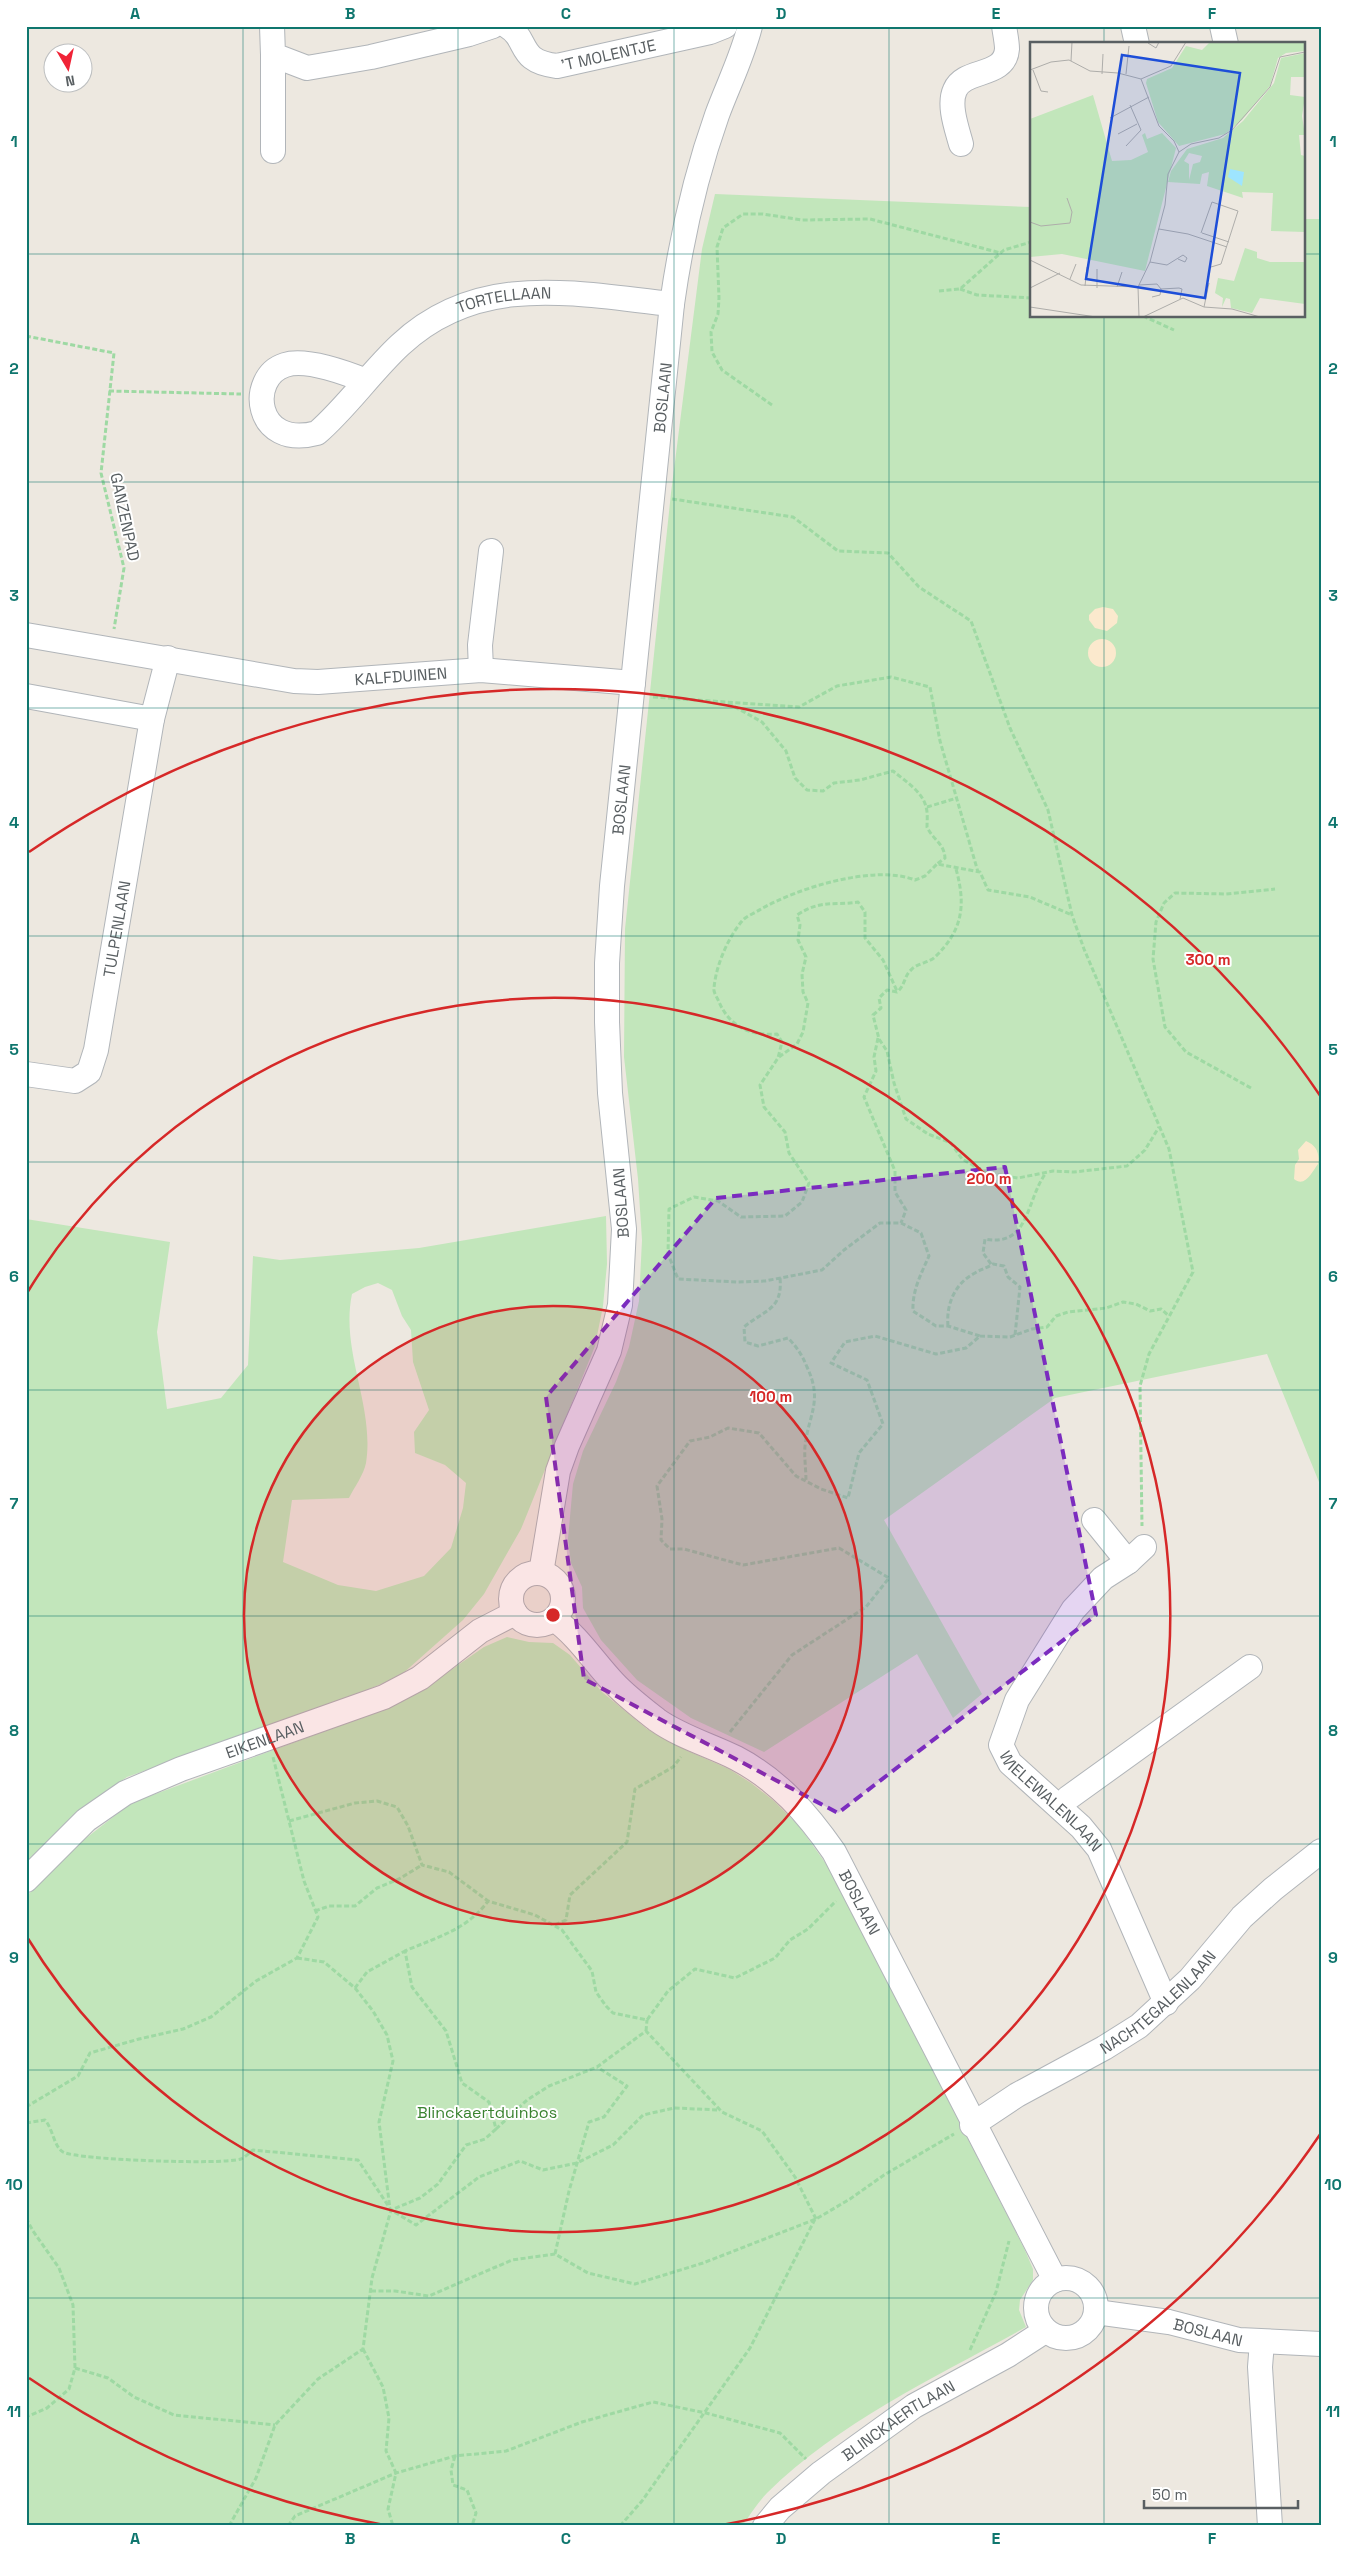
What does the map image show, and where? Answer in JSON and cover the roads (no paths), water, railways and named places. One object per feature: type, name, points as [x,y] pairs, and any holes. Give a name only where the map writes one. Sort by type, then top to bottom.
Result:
[{"type":"street","points":[[272,26],[272,151]]},
{"type":"street","points":[[273,55],[307,68],[380,55],[469,34],[493,26]]},
{"type":"street","name":"'T MOLENTJE","points":[[507,26],[513,30],[531,58],[543,64],[557,66],[710,32],[725,26]]},
{"type":"street","name":"BOSLAAN","points":[[541,1572],[558,1471],[609,1351],[620,1305],[624,1230],[610,1093],[607,964],[612,886],[672,304],[680,247],[695,184],[718,114],[743,55],[750,26]]},
{"type":"street","points":[[961,144],[954,111],[954,91],[960,82],[969,76],[982,73],[1000,64],[1007,49],[1004,26]]},
{"type":"street","points":[[1133,26],[1137,42]]},
{"type":"street","points":[[1222,26],[1226,42]]},
{"type":"street","name":"TORTELLAAN","points":[[366,380],[346,373],[301,363],[285,365],[274,370],[261,394],[262,409],[272,427],[290,436],[304,437],[317,433],[329,423],[366,380],[400,345],[426,324],[476,300],[527,293],[672,304]]},
{"type":"street","points":[[480,670],[480,646],[491,551]]},
{"type":"street","name":"KALFDUINEN","points":[[26,635],[111,648],[294,681],[318,682],[480,670],[632,693]]},
{"type":"street","points":[[26,696],[152,719],[168,658]]},
{"type":"street","name":"TULPENLAAN","points":[[26,1074],[76,1081],[89,1072],[96,1050],[152,719]]},
{"type":"street","name":"WIELEWALENLAAN","points":[[1094,1520],[1136,1554],[1103,1578],[1074,1610],[1017,1700],[1001,1745],[1010,1763],[1060,1807],[1099,1849],[1166,2003]]},
{"type":"street","points":[[541,1572],[554,1578],[563,1591],[563,1604],[554,1619],[540,1625],[530,1624],[515,1613],[510,1598],[517,1581],[528,1574],[541,1572]]},
{"type":"street","name":"EIKENLAAN","points":[[26,1880],[86,1820],[125,1793],[181,1769],[384,1697],[420,1678],[480,1631],[515,1613]]},
{"type":"street","name":"BOSLAAN","points":[[554,1619],[568,1629],[615,1684],[659,1721],[693,1740],[736,1758],[762,1774],[786,1792],[814,1823],[834,1852],[972,2124],[1054,2280]]},
{"type":"street","points":[[1060,1807],[1068,1798],[1250,1667]]},
{"type":"street","name":"NACHTEGALENLAAN","points":[[972,2124],[1017,2095],[1139,2026],[1190,1979],[1242,1917],[1273,1889],[1321,1851]]},
{"type":"street","points":[[1072,2279],[1080,2282],[1093,2295],[1096,2312],[1086,2332],[1076,2337],[1065,2339],[1045,2331],[1036,2316],[1037,2298],[1047,2285],[1054,2280],[1072,2279]]},
{"type":"street","name":"BOSLAAN","points":[[1096,2312],[1169,2322],[1239,2340],[1321,2344]]},
{"type":"street","name":"BLINCKAERTLAAN","points":[[765,2526],[780,2508],[821,2473],[914,2406],[1008,2355],[1045,2331]]},
{"type":"street","points":[[1262,2342],[1260,2367],[1270,2526]]},
{"type":"park label","name":"Blinckaertduinbos","points":[[487,2112]]}]
